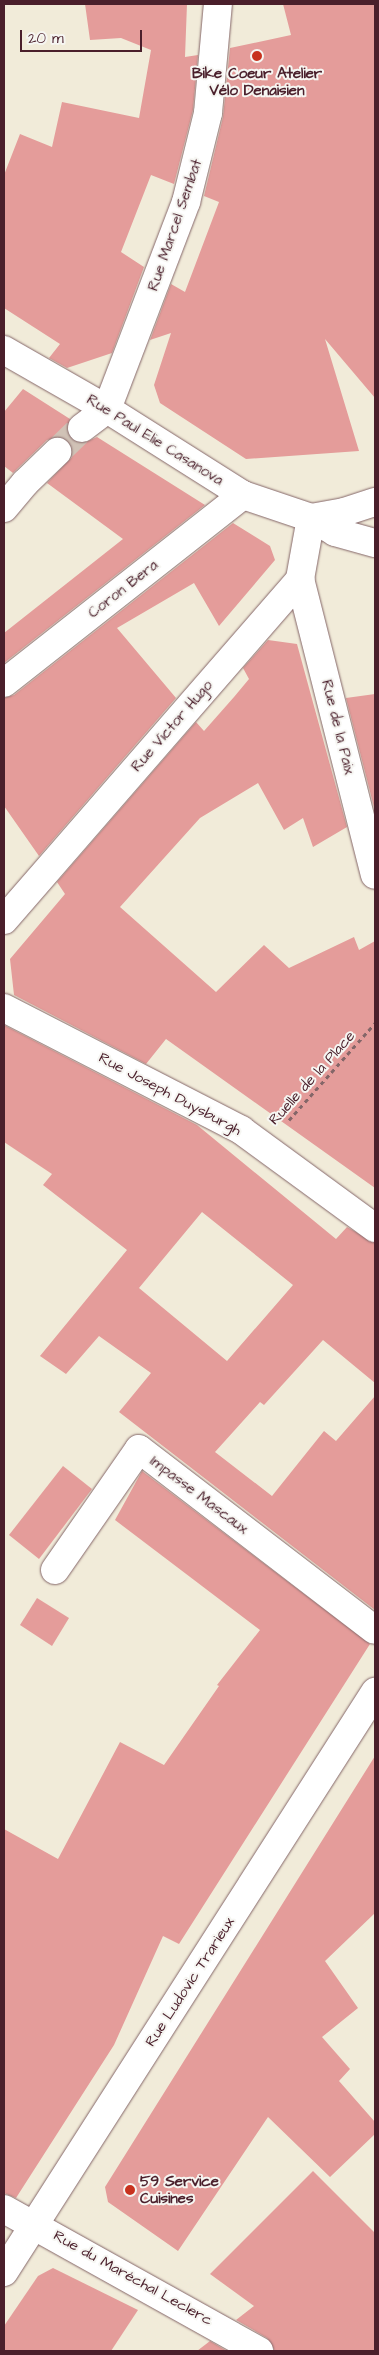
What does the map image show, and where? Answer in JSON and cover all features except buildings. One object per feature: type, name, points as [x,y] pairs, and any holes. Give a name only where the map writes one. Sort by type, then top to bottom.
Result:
[{"type":"street","name":"Rue Marcel Sembat","points":[[107,409],[122,377],[194,174],[212,81],[218,4]]},
{"type":"street","name":"Rue Paul Elie Casanova","points":[[6,357],[107,409],[243,495],[311,518],[335,532],[375,543]]},
{"type":"street","points":[[82,428],[107,409]]},
{"type":"street","points":[[4,508],[24,483],[58,452]]},
{"type":"street","name":"Coron Bera","points":[[4,683],[243,495]]},
{"type":"street","points":[[300,579],[311,518],[344,512],[375,502]]},
{"type":"street","name":"Rue de la Paix","points":[[300,579],[375,876]]},
{"type":"street","name":"Rue Victor Hugo","points":[[4,920],[300,579]]},
{"type":"street","name":"Rue Joseph Duysburgh","points":[[4,1008],[213,1114],[265,1147],[375,1228]]},
{"type":"street","name":"Impasse Mascaux","points":[[55,1570],[139,1449],[375,1630]]},
{"type":"street","name":"Rue Ludovic Trarieux","points":[[4,2272],[375,1692]]},
{"type":"street","name":"Rue du Maréchal Leclerc","points":[[4,2209],[36,2224],[259,2351]]},
{"type":"path","name":"Ruelle de la Place","points":[[265,1147],[375,1023]]},
{"type":"tunnel","points":[[57,452],[82,428]]},
{"type":"place","name":"Bike Coeur Atelier Vélo Denaisien","points":[[257,56]]},
{"type":"place","name":"59 Service Cuisines","points":[[130,2190]]}]
